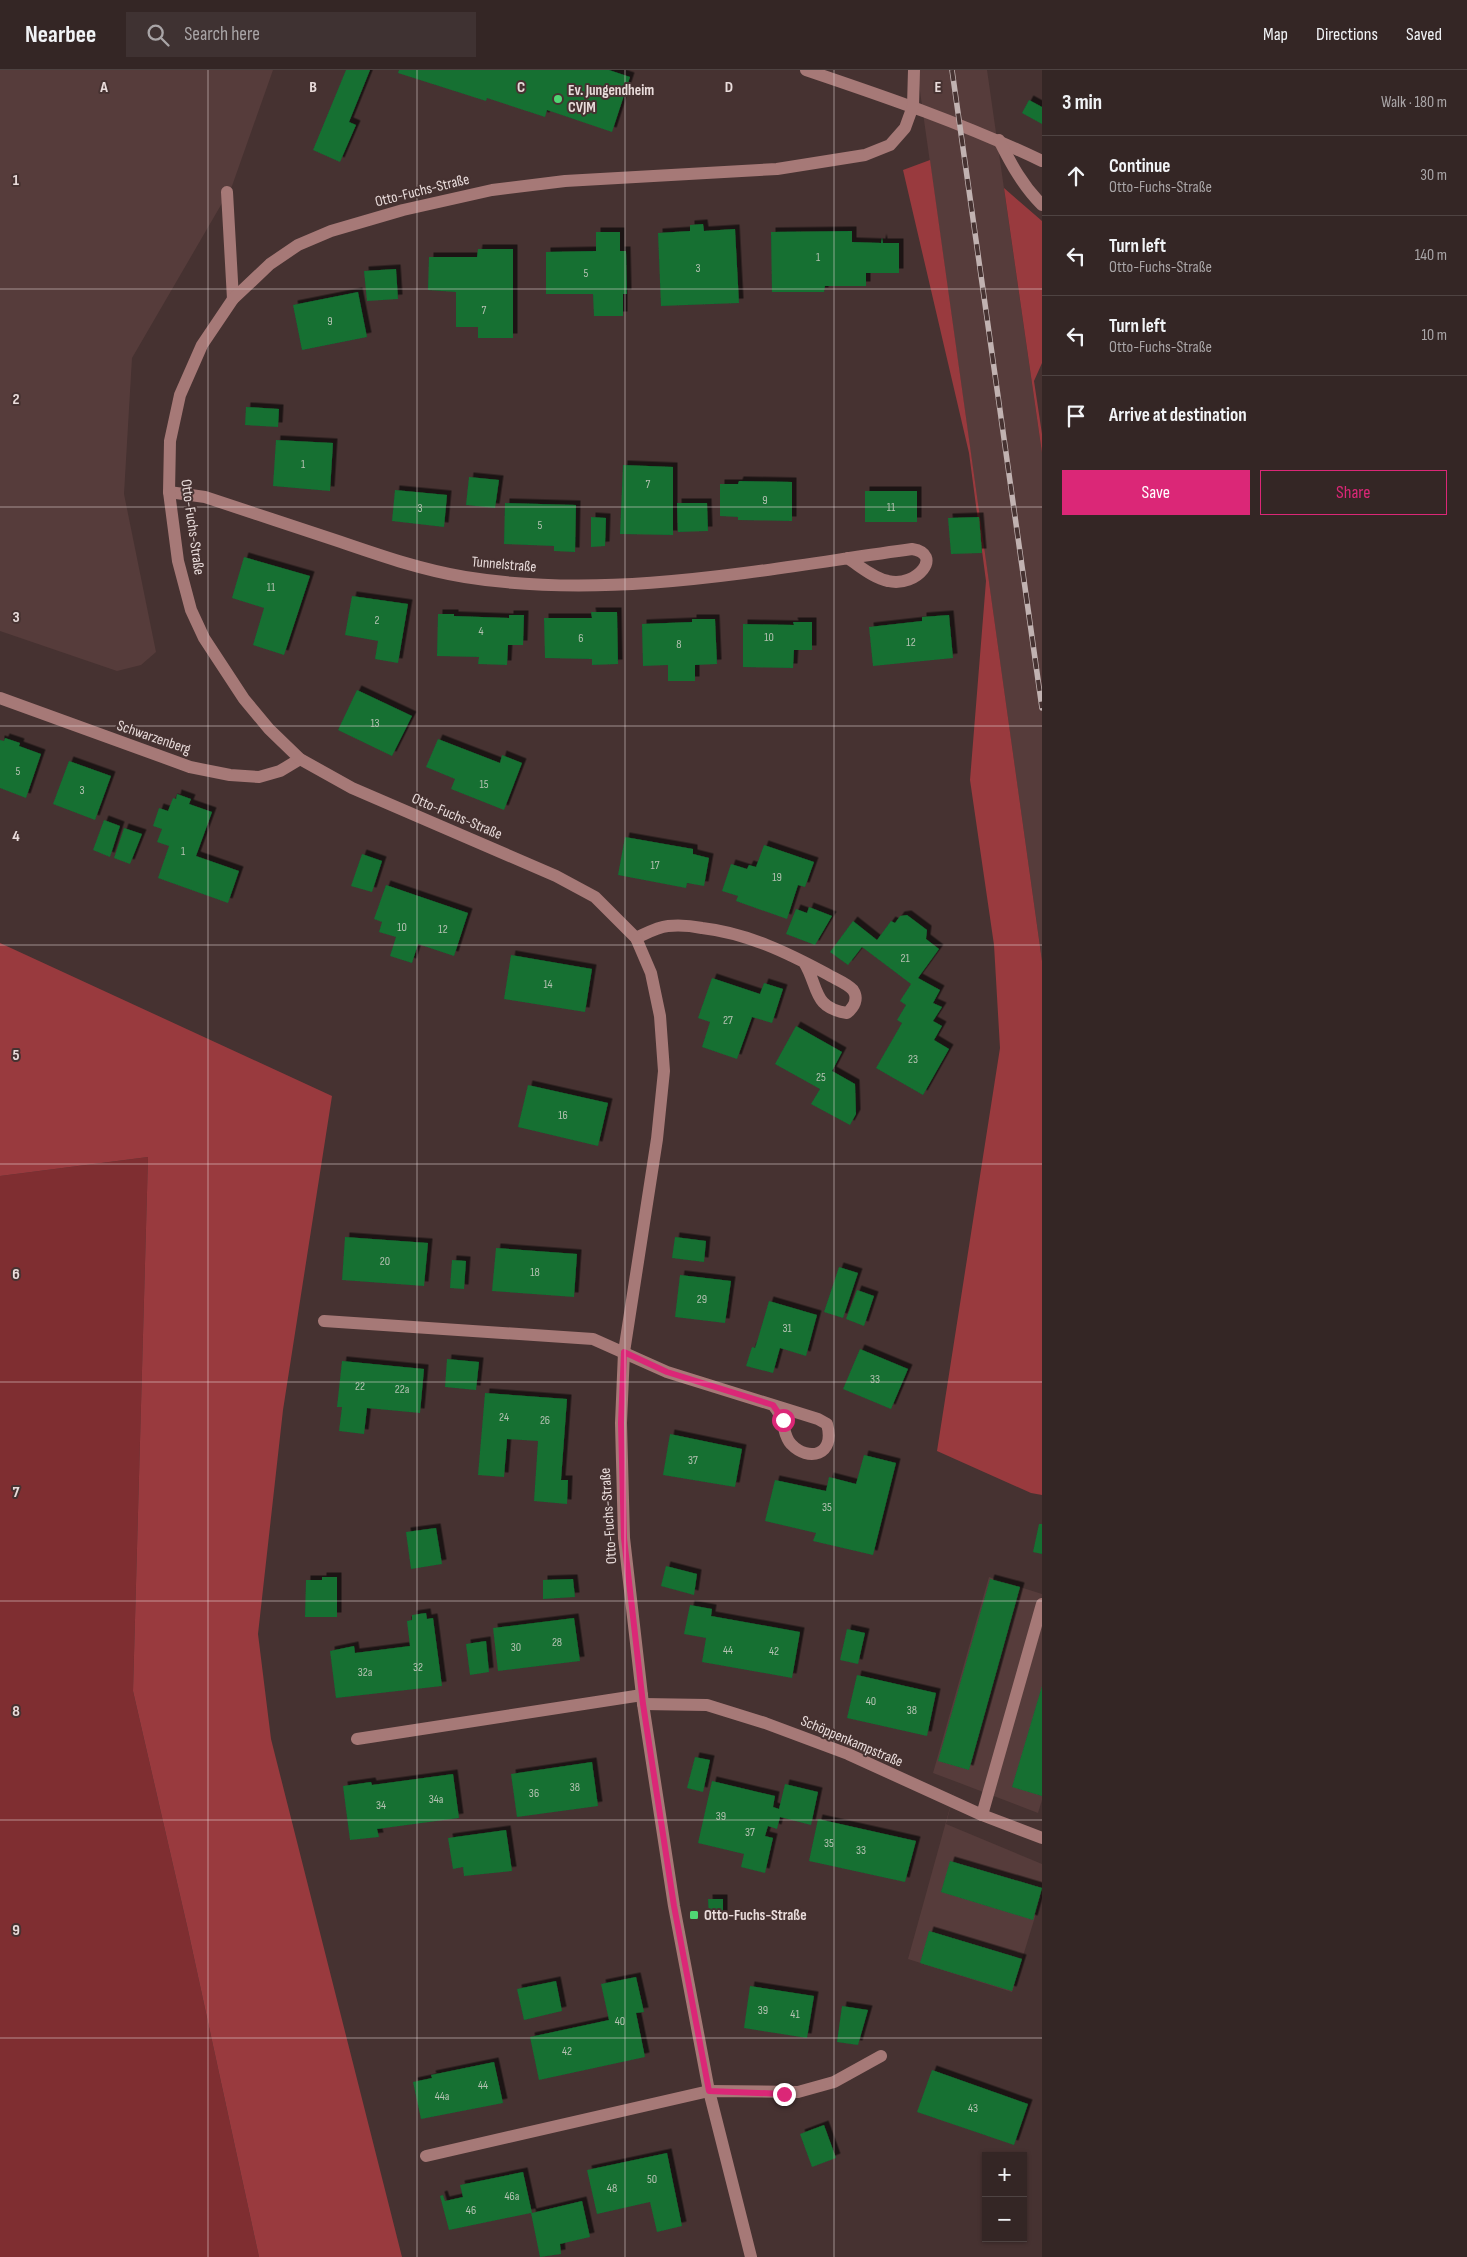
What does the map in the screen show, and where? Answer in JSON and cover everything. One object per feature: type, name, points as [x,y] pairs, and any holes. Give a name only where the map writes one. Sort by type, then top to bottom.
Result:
[{"type":"street","points":[[806,70],[913,106],[999,140],[1042,161]]},
{"type":"street","name":"Otto-Fuchs-Straße","points":[[751,2257],[709,2091],[674,1906],[642,1699],[624,1538],[621,1460],[624,1352],[657,1139],[664,1071],[660,1016],[651,973],[636,938],[595,897],[556,876],[352,788],[300,759],[269,729],[244,699],[204,638],[191,610],[178,561],[168,492],[170,441],[180,395],[202,345],[233,299],[270,264],[298,246],[331,231],[404,210],[492,190],[564,181],[777,169],[865,155],[890,145],[905,128],[913,106],[914,70]]},
{"type":"street","points":[[999,140],[1016,174],[1042,205]]},
{"type":"street","points":[[227,192],[233,299]]},
{"type":"street","name":"Tunnelstraße","points":[[168,492],[205,496],[414,566],[465,577],[526,584],[600,585],[696,579],[912,549],[920,550],[925,556],[926,565],[922,573],[916,578],[903,582],[889,582],[875,577],[848,558]]},
{"type":"street","name":"Schwarzenberg","points":[[0,698],[190,767],[230,775],[259,777],[280,771],[300,759]]},
{"type":"street","points":[[636,938],[667,926],[703,928],[753,939],[804,962]]},
{"type":"street","points":[[324,1321],[593,1339],[667,1372],[818,1419],[826,1424],[830,1440],[826,1449],[819,1453],[809,1453],[796,1448],[789,1442],[783,1420],[773,1405]]},
{"type":"street","points":[[982,1815],[1042,1604]]},
{"type":"street","name":"Schöppenkampstraße","points":[[357,1740],[642,1699],[707,1705],[765,1723],[848,1754],[982,1815],[1042,1838]]},
{"type":"street","points":[[426,2156],[709,2091],[798,2092],[834,2082],[881,2056]]},
{"type":"shaded area","points":[[0,70],[273,70],[232,186],[132,358],[124,494],[156,652],[141,665],[117,671],[0,631]]},
{"type":"shaded area","points":[[917,70],[987,70],[1042,453],[1042,961]]},
{"type":"shaded area","points":[[930,160],[1042,961],[1042,1495],[1031,1493],[937,1451],[1000,1048],[994,945],[970,780],[986,581],[969,453],[903,170]]},
{"type":"shaded area","points":[[1004,188],[1042,221],[1042,363],[1034,381],[1042,434],[1042,453]]},
{"type":"shaded area","points":[[0,943],[332,1096],[283,1410],[258,1634],[271,1739],[402,2257],[259,2257],[188,1930],[133,1691],[148,1157],[0,1176]]},
{"type":"shaded area","points":[[148,1157],[133,1691],[188,1930],[259,2257],[0,2257],[0,1176]]},
{"type":"shaded area","points":[[989,1577],[1042,1594],[1042,1800],[1038,1813],[933,1773]]},
{"type":"shaded area","points":[[957,1782],[946,1824],[1042,1864],[1042,1894],[1012,1992],[908,1959]]},
{"type":"building","points":[[346,70],[370,70],[349,122],[356,125],[340,162],[313,150]]},
{"type":"building","name":"Ev. Jungendheim CVJM","points":[[399,70],[609,70],[630,77],[612,132],[547,110],[545,117],[487,98],[486,101],[398,73]]},
{"type":"building","points":[[1029,100],[1042,107],[1042,124],[1022,113]]},
{"type":"building","points":[[703,224],[704,231],[735,229],[739,303],[661,306],[658,233],[690,231],[690,225]]},
{"type":"building","points":[[852,231],[852,242],[881,243],[882,238],[883,243],[899,243],[899,273],[866,273],[866,286],[825,286],[824,292],[772,292],[771,232]]},
{"type":"building","points":[[596,232],[620,232],[620,251],[626,251],[627,294],[623,294],[623,316],[594,316],[593,294],[546,294],[546,252],[596,251]]},
{"type":"building","points":[[478,249],[513,249],[513,338],[478,338],[478,327],[456,327],[456,292],[428,290],[429,257],[477,257]]},
{"type":"building","points":[[396,269],[398,299],[367,301],[364,271]]},
{"type":"building","points":[[358,292],[367,337],[302,350],[293,305]]},
{"type":"building","points":[[246,407],[279,409],[278,427],[245,425]]},
{"type":"building","points":[[276,440],[333,443],[330,491],[273,486]]},
{"type":"building","points":[[623,465],[673,467],[673,535],[620,534]]},
{"type":"building","points":[[469,477],[499,480],[495,508],[466,505]]},
{"type":"building","points":[[739,481],[792,482],[792,521],[738,520],[738,517],[720,516],[720,484],[738,484]]},
{"type":"building","points":[[395,490],[447,495],[444,527],[392,521]]},
{"type":"building","points":[[865,491],[917,491],[917,522],[865,522]]},
{"type":"building","points":[[505,503],[576,505],[575,552],[554,551],[554,546],[504,544]]},
{"type":"building","points":[[677,503],[707,503],[708,531],[678,532]]},
{"type":"building","points":[[591,517],[606,518],[605,546],[591,547]]},
{"type":"building","points":[[979,517],[982,553],[951,554],[948,518]]},
{"type":"building","points":[[244,557],[310,576],[284,655],[253,645],[264,608],[232,598]]},
{"type":"building","points":[[352,596],[408,604],[398,663],[375,659],[378,641],[345,635]]},
{"type":"building","points":[[591,612],[617,612],[618,664],[592,665],[592,659],[545,658],[544,618],[592,618]]},
{"type":"building","points":[[438,614],[509,618],[509,615],[524,615],[523,645],[508,645],[507,665],[478,664],[479,657],[437,656]]},
{"type":"building","points":[[949,615],[953,658],[873,666],[869,627],[922,621],[922,617]]},
{"type":"building","points":[[692,619],[715,619],[717,664],[695,665],[695,681],[668,681],[668,665],[643,666],[642,624],[692,622]]},
{"type":"building","points":[[793,622],[812,622],[812,650],[794,650],[793,668],[743,667],[743,624],[794,625]]},
{"type":"building","points":[[357,690],[412,716],[392,756],[338,730]]},
{"type":"building","points":[[5,738],[20,743],[19,746],[41,754],[26,798],[0,788],[0,740],[4,741]]},
{"type":"building","points":[[438,739],[500,763],[502,755],[522,763],[504,810],[451,789],[455,779],[426,767]]},
{"type":"building","points":[[69,761],[111,776],[95,820],[53,804]]},
{"type":"building","points":[[177,794],[191,799],[189,804],[212,812],[196,856],[239,871],[228,903],[158,878],[169,846],[157,842],[162,829],[153,826],[159,808],[168,811],[173,798],[176,799]]},
{"type":"building","points":[[104,820],[120,826],[110,857],[93,850]]},
{"type":"building","points":[[124,828],[142,834],[130,864],[114,858]]},
{"type":"building","points":[[625,837],[693,849],[693,854],[709,858],[704,886],[687,883],[686,888],[618,875]]},
{"type":"building","points":[[764,845],[814,862],[805,887],[798,885],[787,919],[736,901],[738,896],[722,891],[731,864],[747,869],[749,865],[756,867]]},
{"type":"building","points":[[362,854],[382,861],[372,892],[351,886]]},
{"type":"building","points":[[386,885],[468,913],[454,956],[418,944],[412,963],[390,956],[396,937],[379,932],[382,922],[374,919]]},
{"type":"building","points":[[809,907],[832,916],[815,945],[786,934],[796,909],[807,913]]},
{"type":"building","points":[[907,915],[927,930],[926,939],[939,949],[918,978],[940,990],[933,1003],[942,1007],[933,1021],[942,1026],[934,1040],[949,1049],[923,1095],[876,1068],[902,1023],[897,1020],[906,1005],[900,1001],[911,984],[862,947],[848,965],[830,952],[853,921],[877,940],[891,921],[895,923],[900,916]]},
{"type":"building","points":[[511,955],[592,969],[585,1012],[504,999]]},
{"type":"building","points":[[712,978],[760,994],[764,983],[783,989],[772,1023],[752,1017],[737,1059],[702,1047],[710,1022],[698,1018]]},
{"type":"building","points":[[796,1026],[842,1052],[832,1071],[855,1084],[856,1114],[850,1125],[811,1104],[820,1089],[775,1064]]},
{"type":"building","points":[[528,1085],[608,1103],[598,1146],[518,1127]]},
{"type":"building","points":[[345,1237],[428,1243],[424,1286],[342,1280]]},
{"type":"building","points":[[675,1237],[706,1241],[704,1262],[672,1258]]},
{"type":"building","points":[[496,1248],[577,1254],[574,1297],[492,1291]]},
{"type":"building","points":[[452,1260],[466,1261],[464,1289],[450,1288]]},
{"type":"building","points":[[839,1267],[858,1273],[843,1318],[824,1312]]},
{"type":"building","points":[[680,1275],[731,1281],[725,1323],[675,1317]]},
{"type":"building","points":[[857,1290],[874,1296],[864,1326],[846,1319]]},
{"type":"building","points":[[769,1301],[817,1315],[806,1356],[780,1348],[773,1373],[746,1366],[752,1347],[755,1348]]},
{"type":"building","points":[[860,1349],[908,1369],[891,1409],[843,1389]]},
{"type":"building","points":[[447,1359],[479,1362],[476,1390],[445,1387]]},
{"type":"building","points":[[342,1361],[424,1369],[420,1413],[367,1408],[364,1434],[339,1431],[342,1407],[337,1407]]},
{"type":"building","points":[[485,1393],[567,1399],[561,1480],[568,1480],[567,1504],[534,1501],[538,1441],[507,1439],[504,1477],[478,1475]]},
{"type":"building","points":[[670,1434],[742,1449],[735,1487],[663,1475]]},
{"type":"building","points":[[864,1455],[896,1463],[873,1555],[813,1541],[816,1533],[765,1521],[775,1480],[826,1491],[829,1477],[856,1484]]},
{"type":"building","points":[[1039,1524],[1042,1524],[1042,1554],[1033,1552]]},
{"type":"building","points":[[436,1528],[442,1564],[411,1569],[406,1532]]},
{"type":"building","points":[[666,1566],[697,1574],[694,1595],[661,1586]]},
{"type":"building","points":[[322,1577],[337,1577],[337,1617],[305,1617],[306,1580],[322,1580]]},
{"type":"building","points":[[573,1579],[575,1597],[543,1599],[543,1580]]},
{"type":"building","points":[[990,1579],[1020,1587],[969,1770],[938,1761]]},
{"type":"building","points":[[690,1605],[712,1609],[711,1616],[800,1632],[792,1678],[702,1662],[706,1638],[684,1634]]},
{"type":"building","points":[[426,1613],[427,1619],[433,1618],[442,1686],[336,1698],[330,1651],[354,1646],[355,1653],[410,1646],[407,1621],[412,1620],[412,1615]]},
{"type":"building","points":[[574,1618],[580,1661],[498,1671],[493,1628]]},
{"type":"building","points":[[847,1629],[865,1633],[858,1664],[840,1660]]},
{"type":"building","points":[[486,1641],[489,1672],[470,1675],[466,1644]]},
{"type":"building","points":[[857,1675],[936,1693],[927,1736],[847,1718]]},
{"type":"building","points":[[1042,1686],[1042,1796],[1012,1787]]},
{"type":"building","points":[[695,1757],[710,1760],[703,1792],[687,1788]]},
{"type":"building","points":[[592,1762],[598,1806],[517,1817],[511,1774]]},
{"type":"building","points":[[453,1774],[459,1818],[377,1829],[379,1837],[350,1840],[343,1786],[371,1782],[372,1785]]},
{"type":"building","points":[[712,1781],[775,1796],[773,1807],[779,1809],[785,1784],[818,1792],[811,1825],[780,1817],[777,1829],[768,1826],[765,1836],[773,1838],[765,1873],[741,1867],[744,1854],[698,1843]]},
{"type":"building","points":[[818,1819],[916,1841],[905,1882],[809,1861]]},
{"type":"building","points":[[506,1830],[512,1871],[464,1876],[463,1867],[453,1869],[448,1838]]},
{"type":"building","points":[[950,1861],[1042,1888],[1033,1920],[941,1892]]},
{"type":"building","points":[[708,1899],[723,1899],[723,1918],[709,1918]]},
{"type":"building","points":[[929,1931],[1022,1959],[1012,1991],[920,1963]]},
{"type":"building","points":[[636,1977],[644,2012],[636,2013],[645,2057],[539,2080],[530,2037],[609,2020],[601,1984]]},
{"type":"building","points":[[556,1981],[562,2011],[524,2020],[517,1989]]},
{"type":"building","points":[[750,1986],[814,1996],[807,2038],[744,2028]]},
{"type":"building","points":[[842,2006],[868,2010],[858,2045],[837,2042]]},
{"type":"building","points":[[494,2062],[503,2103],[421,2119],[413,2082],[432,2078],[431,2075]]},
{"type":"building","points":[[932,2070],[1028,2104],[1014,2145],[917,2112]]},
{"type":"building","points":[[824,2125],[836,2158],[812,2167],[800,2134]]},
{"type":"building","points":[[667,2153],[682,2226],[657,2232],[650,2202],[597,2214],[587,2170]]},
{"type":"building","points":[[523,2172],[532,2213],[582,2201],[590,2237],[560,2244],[561,2254],[540,2257],[531,2213],[449,2230],[440,2196],[443,2195],[445,2201],[463,2197],[460,2185]]},
{"type":"railway","points":[[952,70],[1042,708]]},
{"type":"place","name":"Ev. Jungendheim CVJM","points":[[558,99]]},
{"type":"place","name":"Otto-Fuchs-Straße","points":[[694,1915]]},
{"type":"route","points":[[783,1420],[773,1405],[667,1372],[624,1352],[621,1423],[624,1538],[643,1704],[674,1906],[709,2091],[784,2094]]}]
